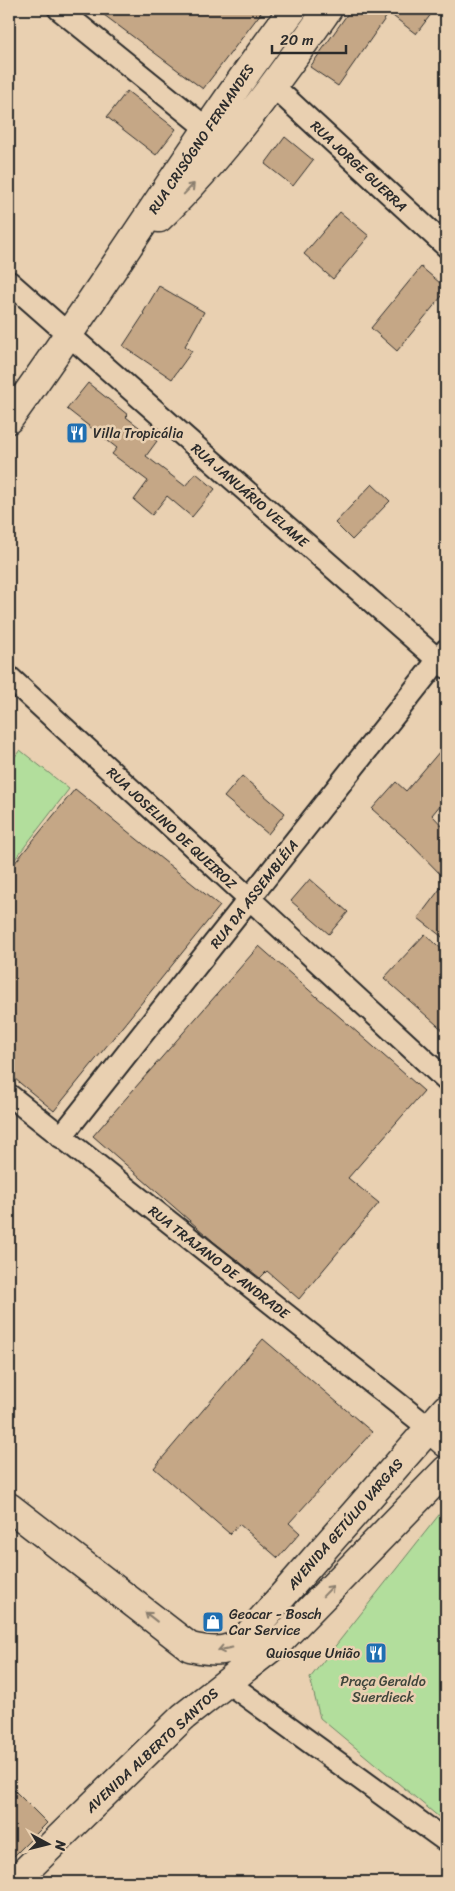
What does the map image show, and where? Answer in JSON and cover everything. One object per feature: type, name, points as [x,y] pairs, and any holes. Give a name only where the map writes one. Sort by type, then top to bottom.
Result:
[{"type":"main road","name":"RUA CRISÓGNO FERNANDES","points":[[9,419],[69,336],[206,128],[292,9]]},
{"type":"main road","name":"RUA CRISÓGNO FERNANDES","points":[[129,247],[189,189],[273,86],[328,9]]},
{"type":"main road","name":"AVENIDA GETÚLIO VARGAS","points":[[9,1507],[190,1647],[217,1651],[231,1649],[242,1642],[440,1427]]},
{"type":"main road","points":[[227,1682],[280,1641],[446,1470]]},
{"type":"main road","name":"AVENIDA ALBERTO SANTOS","points":[[14,1882],[183,1718],[227,1682]]},
{"type":"street","points":[[59,9],[206,128]]},
{"type":"street","name":"RUA JORGE GUERRA","points":[[273,86],[446,246]]},
{"type":"street","name":"RUA JANUÁRIO VELAME","points":[[9,282],[69,336],[444,659]]},
{"type":"street","name":"RUA DA ASSEMBLÉIA","points":[[61,1137],[444,659]]},
{"type":"street","name":"RUA JOSELINO DE QUEIROZ","points":[[9,677],[446,1080]]},
{"type":"street","name":"RUA TRAJANO DE ANDRADE","points":[[9,1095],[61,1137],[440,1427]]},
{"type":"street","points":[[227,1682],[446,1841]]},
{"type":"green space","points":[[20,750],[69,789],[9,867],[9,764]]},
{"type":"green space","name":"Praça Geraldo Suerdieck","points":[[446,1506],[446,1823],[320,1718],[310,1678]]},
{"type":"building","points":[[96,9],[264,9],[203,89]]},
{"type":"building","points":[[351,9],[435,9],[416,34],[389,13],[338,86],[310,67]]},
{"type":"building","points":[[127,91],[176,129],[156,155],[107,117]]},
{"type":"building","points":[[285,137],[313,160],[293,186],[265,164]]},
{"type":"building","points":[[340,212],[369,236],[333,279],[304,254]]},
{"type":"building","points":[[421,267],[446,288],[446,291],[397,351],[371,328]]},
{"type":"building","points":[[159,286],[204,312],[185,346],[192,351],[172,379],[123,346],[144,314]]},
{"type":"building","points":[[88,383],[128,415],[126,417],[157,441],[146,456],[185,486],[196,473],[215,489],[192,517],[167,496],[152,515],[134,500],[148,481],[112,454],[117,448],[67,409]]},
{"type":"building","points":[[372,484],[390,501],[352,540],[335,523]]},
{"type":"building","points":[[446,744],[446,798],[432,815],[446,830],[446,880],[406,839],[372,809],[396,782],[406,791]]},
{"type":"building","points":[[242,776],[285,813],[268,834],[224,797]]},
{"type":"building","points":[[75,789],[220,906],[54,1111],[9,1074],[9,870]]},
{"type":"building","points":[[310,879],[348,912],[329,934],[291,901]]},
{"type":"building","points":[[446,881],[446,940],[418,918]]},
{"type":"building","points":[[425,934],[446,953],[446,1033],[384,978]]},
{"type":"building","points":[[259,946],[424,1091],[348,1178],[379,1203],[299,1299],[267,1271],[260,1278],[214,1242],[93,1136]]},
{"type":"building","points":[[263,1339],[372,1432],[289,1523],[300,1533],[278,1558],[239,1524],[230,1534],[154,1468]]},
{"type":"building","points":[[9,1785],[47,1823],[9,1861]]},
{"type":"place","name":"Villa Tropicália","points":[[77,433]]},
{"type":"place","name":"Geocar - Bosch Car Service","points":[[213,1622]]},
{"type":"place","name":"Quiosque União","points":[[376,1653]]}]
